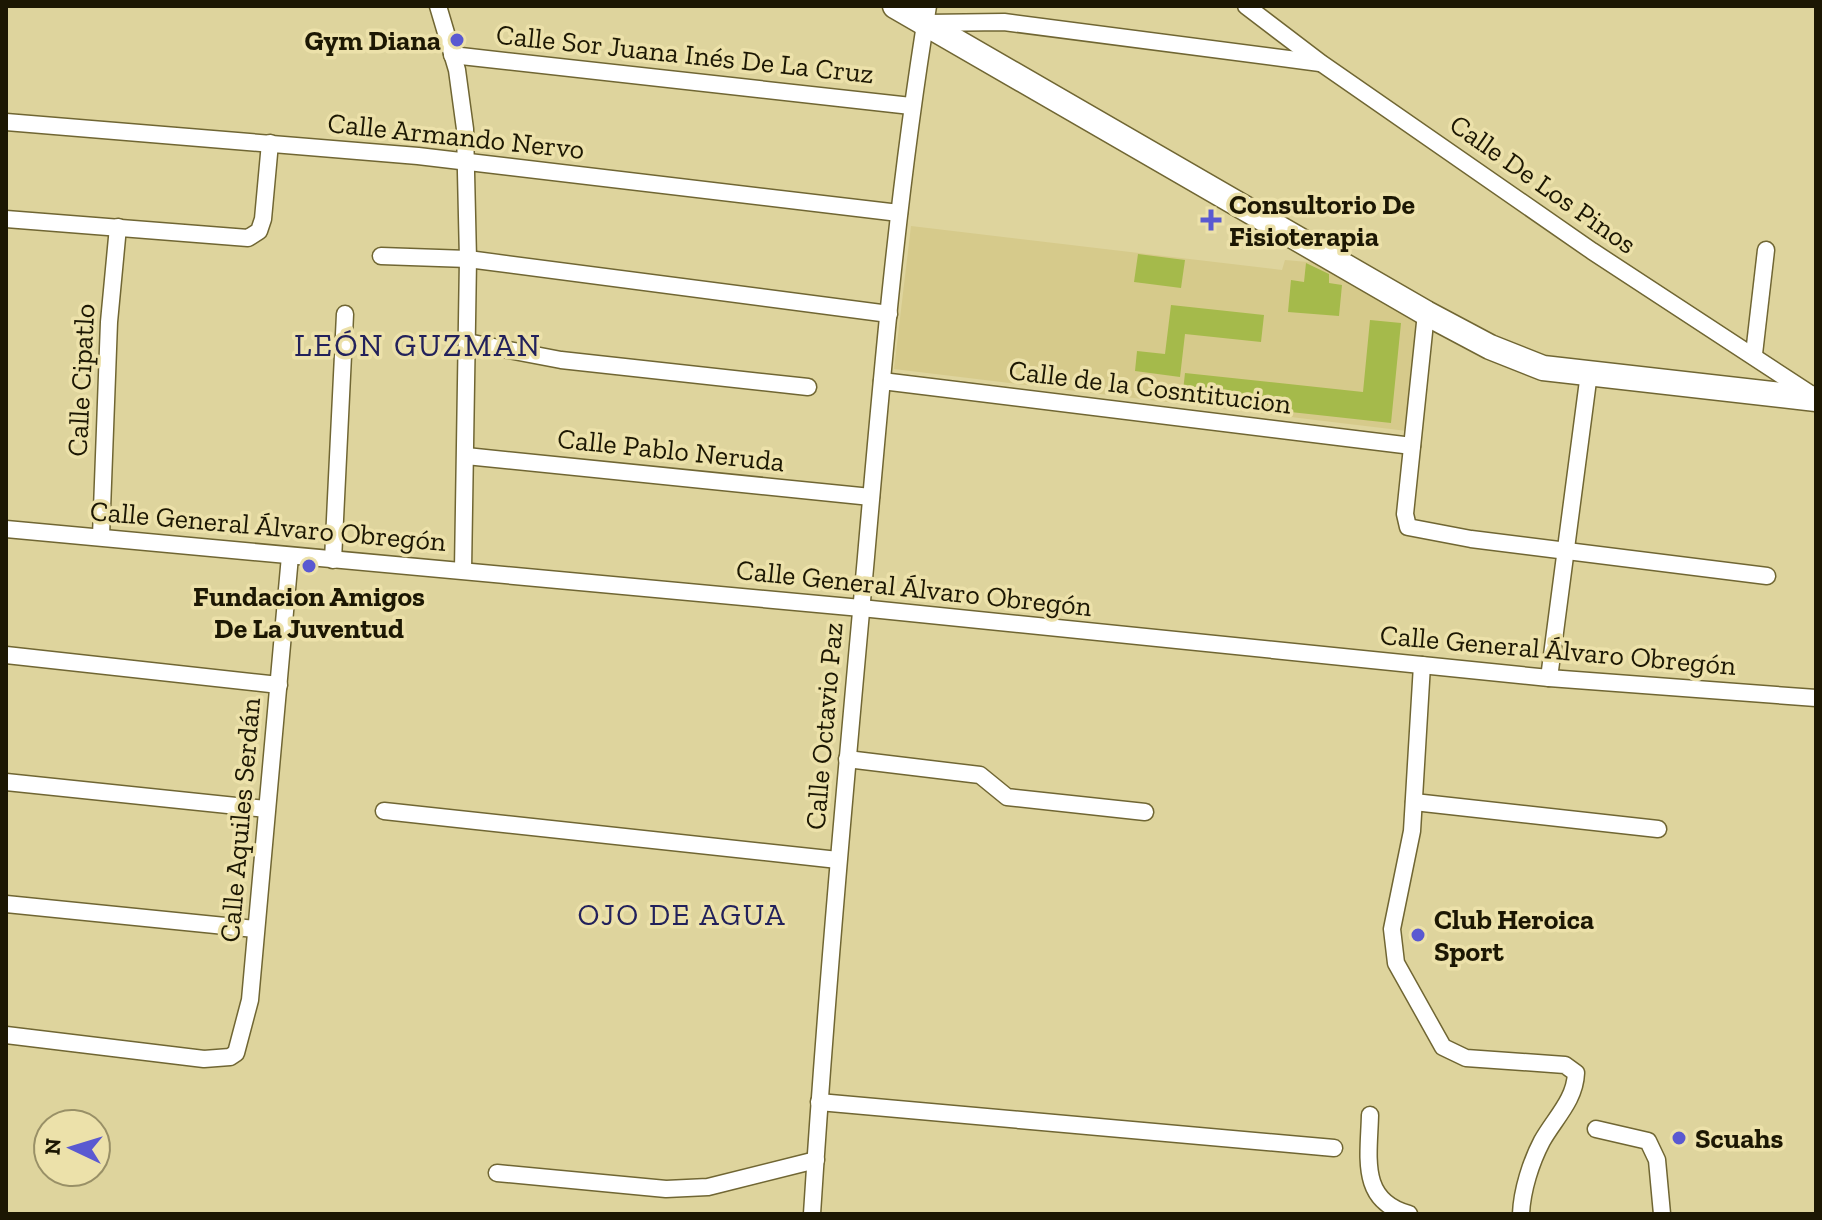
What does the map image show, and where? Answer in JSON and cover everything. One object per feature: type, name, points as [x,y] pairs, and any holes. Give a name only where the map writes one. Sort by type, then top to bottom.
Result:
[{"type":"street","points":[[438,6],[463,102],[468,259],[463,570]]},
{"type":"street","points":[[895,6],[926,14],[1321,63]]},
{"type":"street","name":"Calle De Los Pinos","points":[[1246,6],[1321,63],[1592,251],[1754,354],[1816,398]]},
{"type":"street","points":[[926,14],[1426,313],[1490,347],[1543,368],[1816,398]]},
{"type":"street","name":"Calle Octavio Paz","points":[[812,1214],[838,860],[882,381],[911,106],[926,14]]},
{"type":"street","name":"Calle Sor Juana Inés De La Cruz","points":[[452,55],[911,106]]},
{"type":"street","name":"Calle Armando Nervo","points":[[6,122],[464,162],[899,213]]},
{"type":"street","points":[[6,219],[235,238],[255,235],[263,219],[270,143]]},
{"type":"street","name":"Calle Cipatlo","points":[[101,536],[109,322],[118,227]]},
{"type":"street","points":[[1754,354],[1766,250]]},
{"type":"street","points":[[381,256],[468,259],[889,314]]},
{"type":"street","points":[[1426,313],[1405,514],[1412,530],[1767,576]]},
{"type":"street","points":[[333,560],[345,314]]},
{"type":"street","points":[[467,342],[561,360],[808,387]]},
{"type":"street","points":[[1549,678],[1589,373]]},
{"type":"street","name":"Calle de la Cosntitucion","points":[[882,381],[1412,446]]},
{"type":"street","name":"Calle Pablo Neruda","points":[[466,456],[871,497]]},
{"type":"street","name":"Calle General Álvaro Obregón","points":[[6,529],[861,608],[1549,678],[1816,698]]},
{"type":"street","name":"Calle Aquiles Serdán","points":[[6,1035],[204,1059],[230,1057],[241,1042],[250,1000],[290,556]]},
{"type":"street","points":[[6,655],[279,685]]},
{"type":"street","points":[[1422,665],[1410,843],[1392,929],[1396,963],[1443,1047],[1466,1058],[1565,1065],[1576,1073],[1575,1090],[1541,1142],[1522,1196],[1521,1214]]},
{"type":"street","points":[[847,759],[980,775],[1007,797],[1145,812]]},
{"type":"street","points":[[6,782],[266,809]]},
{"type":"street","points":[[1414,802],[1658,829]]},
{"type":"street","points":[[384,811],[838,860]]},
{"type":"street","points":[[6,904],[255,929]]},
{"type":"street","points":[[819,1102],[1334,1148]]},
{"type":"street","points":[[1370,1115],[1369,1179],[1383,1202],[1409,1214]]},
{"type":"street","points":[[1596,1129],[1648,1141],[1657,1160],[1662,1214]]},
{"type":"street","points":[[497,1173],[666,1189],[708,1187],[816,1160]]},
{"type":"shaded area","points":[[911,226],[1282,270],[1285,260],[1331,264],[1419,319],[1407,431],[894,369]]},
{"type":"building","points":[[1138,254],[1185,260],[1181,288],[1134,282]]},
{"type":"building","points":[[1306,263],[1329,274],[1329,283],[1342,285],[1339,316],[1288,312],[1291,280],[1304,282]]},
{"type":"building","points":[[1171,305],[1264,315],[1261,342],[1185,334],[1180,377],[1135,371],[1137,351],[1165,354]]},
{"type":"building","points":[[1370,320],[1401,323],[1391,423],[1182,400],[1185,373],[1363,392]]},
{"type":"place","name":"Gym Diana","points":[[457,40]]},
{"type":"place","name":"Consultorio De Fisioterapia","points":[[1211,220]]},
{"type":"place","name":"Fundacion Amigos De La Juventud","points":[[309,566]]},
{"type":"place","name":"Club Heroica Sport","points":[[1418,935]]},
{"type":"place","name":"Scuahs","points":[[1679,1138]]},
{"type":"district","name":"LEÓN GUZMAN","points":[[418,345]]},
{"type":"district","name":"OJO DE AGUA","points":[[682,915]]}]
